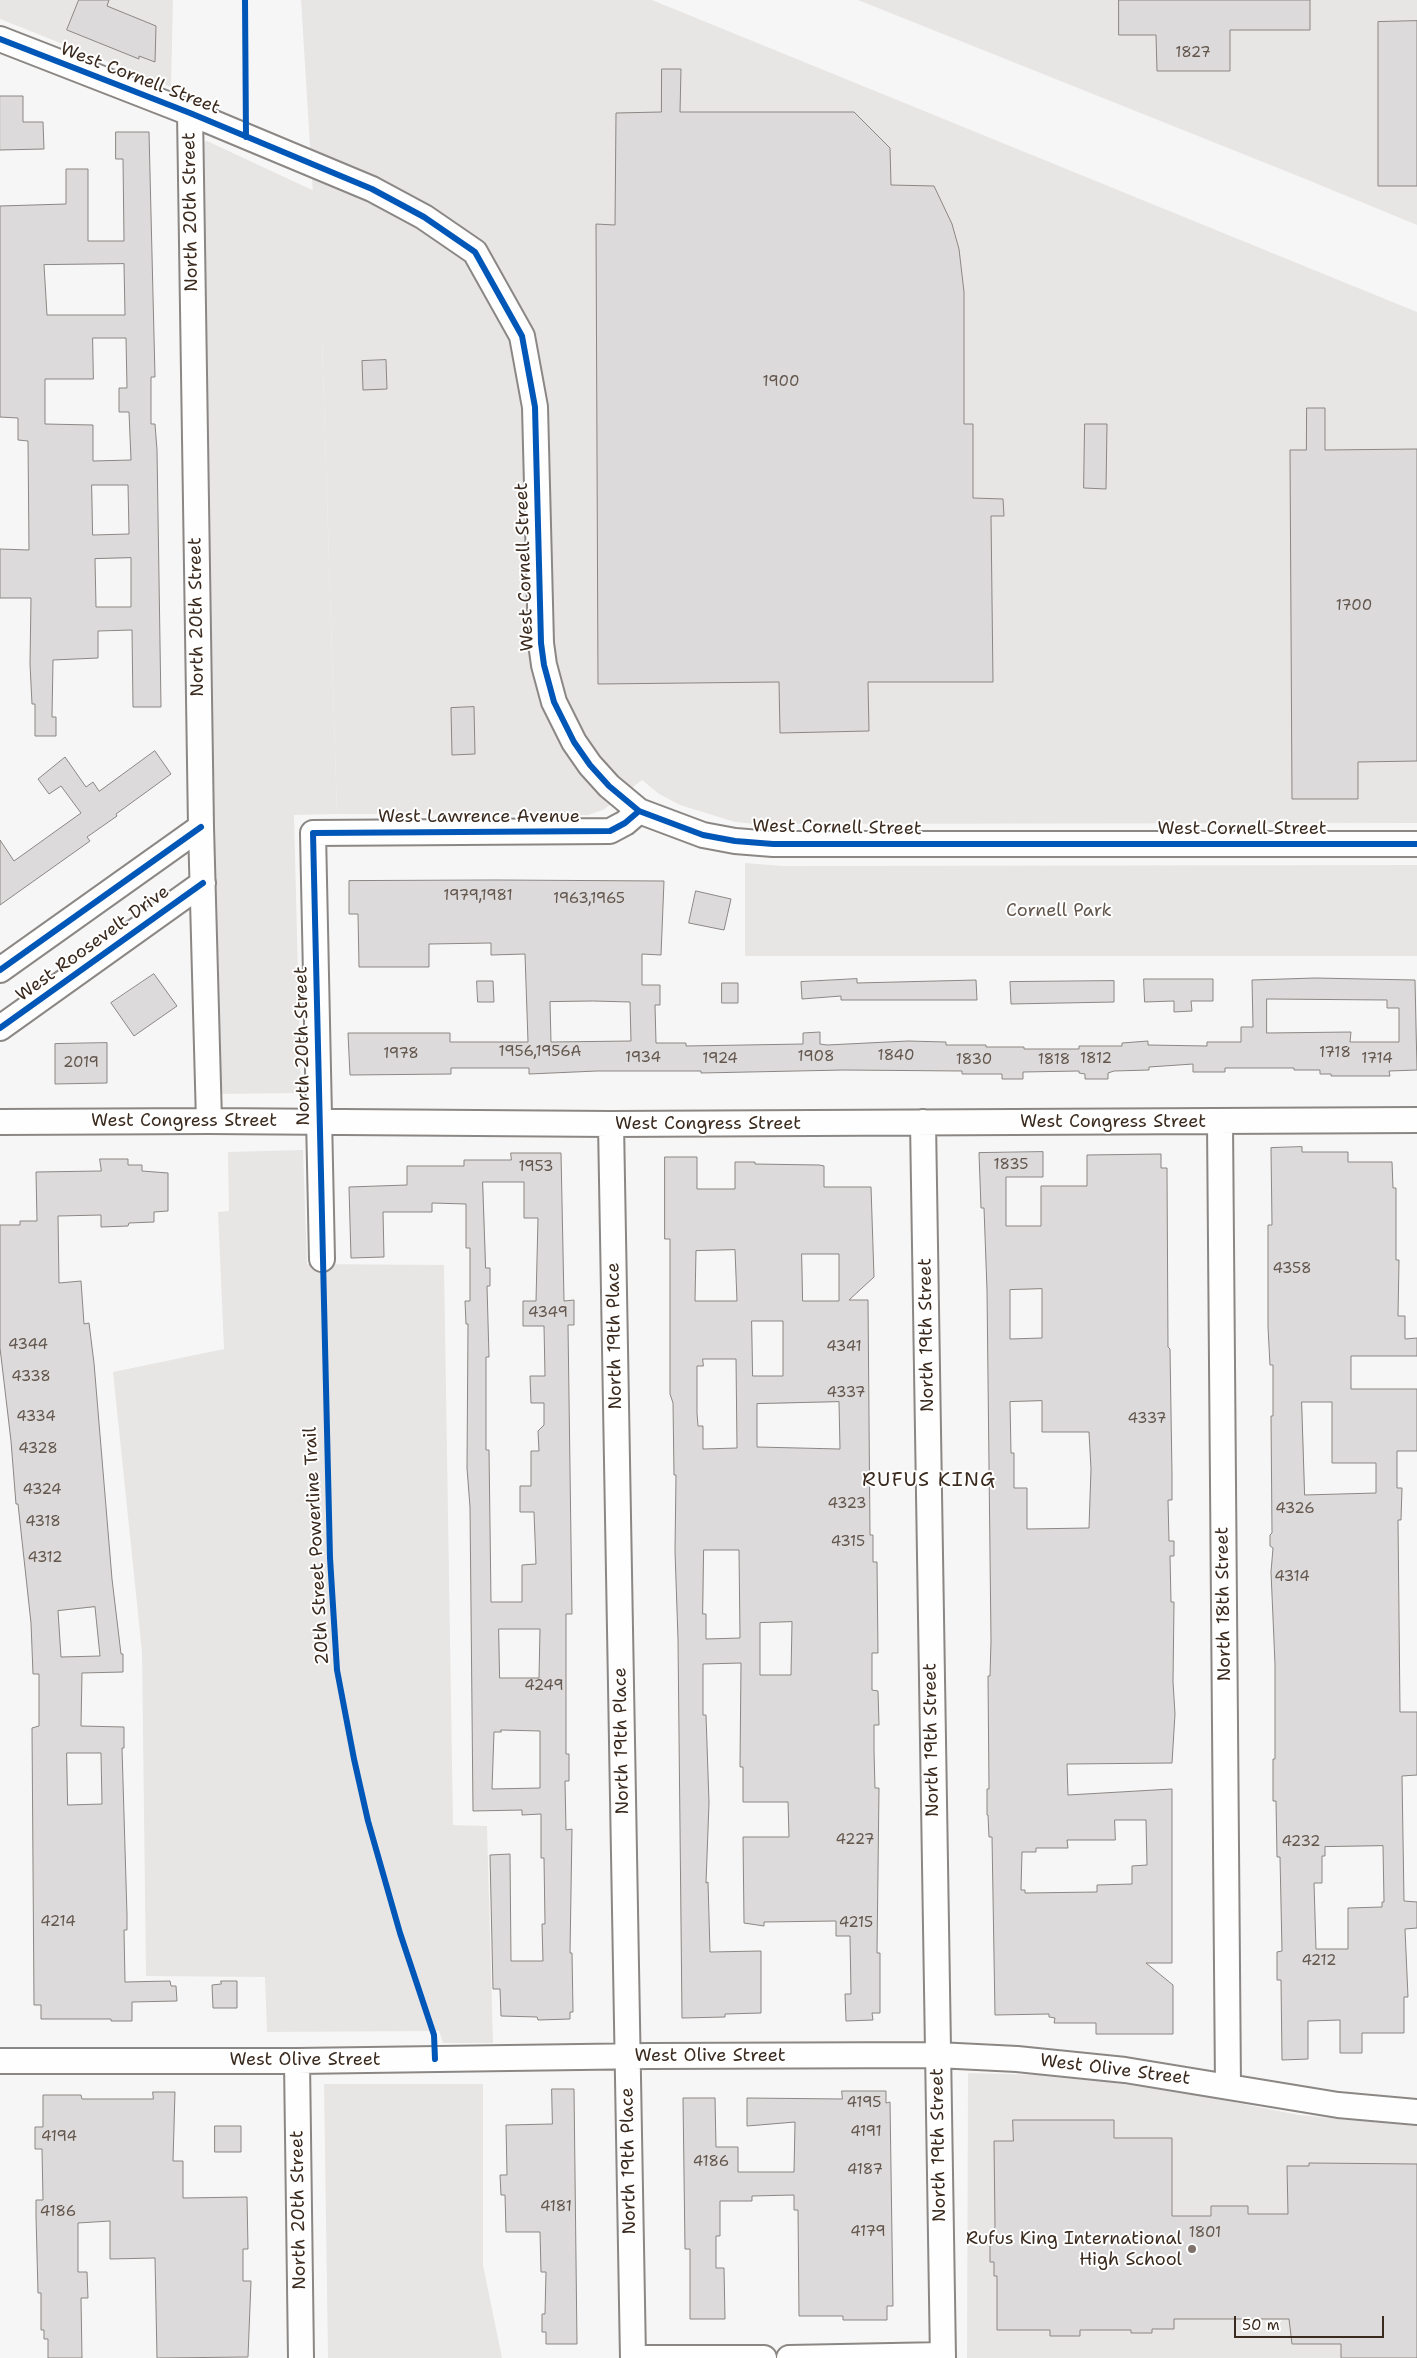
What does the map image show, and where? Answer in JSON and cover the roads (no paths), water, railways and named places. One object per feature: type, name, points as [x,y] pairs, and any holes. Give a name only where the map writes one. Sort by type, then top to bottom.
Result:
[{"type":"street","name":"West Cornell Street","points":[[0,39],[190,113],[372,189],[424,217],[475,252],[522,336],[535,407],[541,643],[548,687],[574,742],[590,765],[626,803],[639,811],[703,834],[735,842],[773,844],[1417,844]]},
{"type":"street","name":"North 20th Street","points":[[190,113],[201,827],[209,1121]]},
{"type":"street","name":"West Lawrence Avenue","points":[[313,833],[610,831],[639,811]]},
{"type":"street","name":"West Roosevelt Drive","points":[[0,970],[201,827]]},
{"type":"street","name":"North 20th Street","points":[[313,833],[322,1259]]},
{"type":"street","name":"West Roosevelt Drive","points":[[0,1028],[203,883]]},
{"type":"street","name":"West Congress Street","points":[[0,1122],[320,1121],[611,1124],[1417,1120]]},
{"type":"street","name":"North 19th Street","points":[[924,1122],[943,2356]]},
{"type":"street","name":"North 18th Street","points":[[1220,1122],[1228,2086]]},
{"type":"street","name":"North 19th Place","points":[[611,1124],[633,2358]]},
{"type":"street","name":"West Olive Street","points":[[0,2061],[297,2061],[627,2056],[937,2055],[1017,2059],[1125,2070],[1338,2105],[1417,2112]]},
{"type":"street","name":"North 20th Street","points":[[297,2061],[301,2358]]},
{"type":"street","points":[[789,2358],[943,2356]]},
{"type":"street","points":[[645,2358],[764,2358]]},
{"type":"place","name":"Rufus King International High School","points":[[1192,2249]]},
{"type":"district","name":"RUFUS KING","points":[[929,1481]]},
{"type":"park label","name":"Cornell Park","points":[[1059,911]]}]
